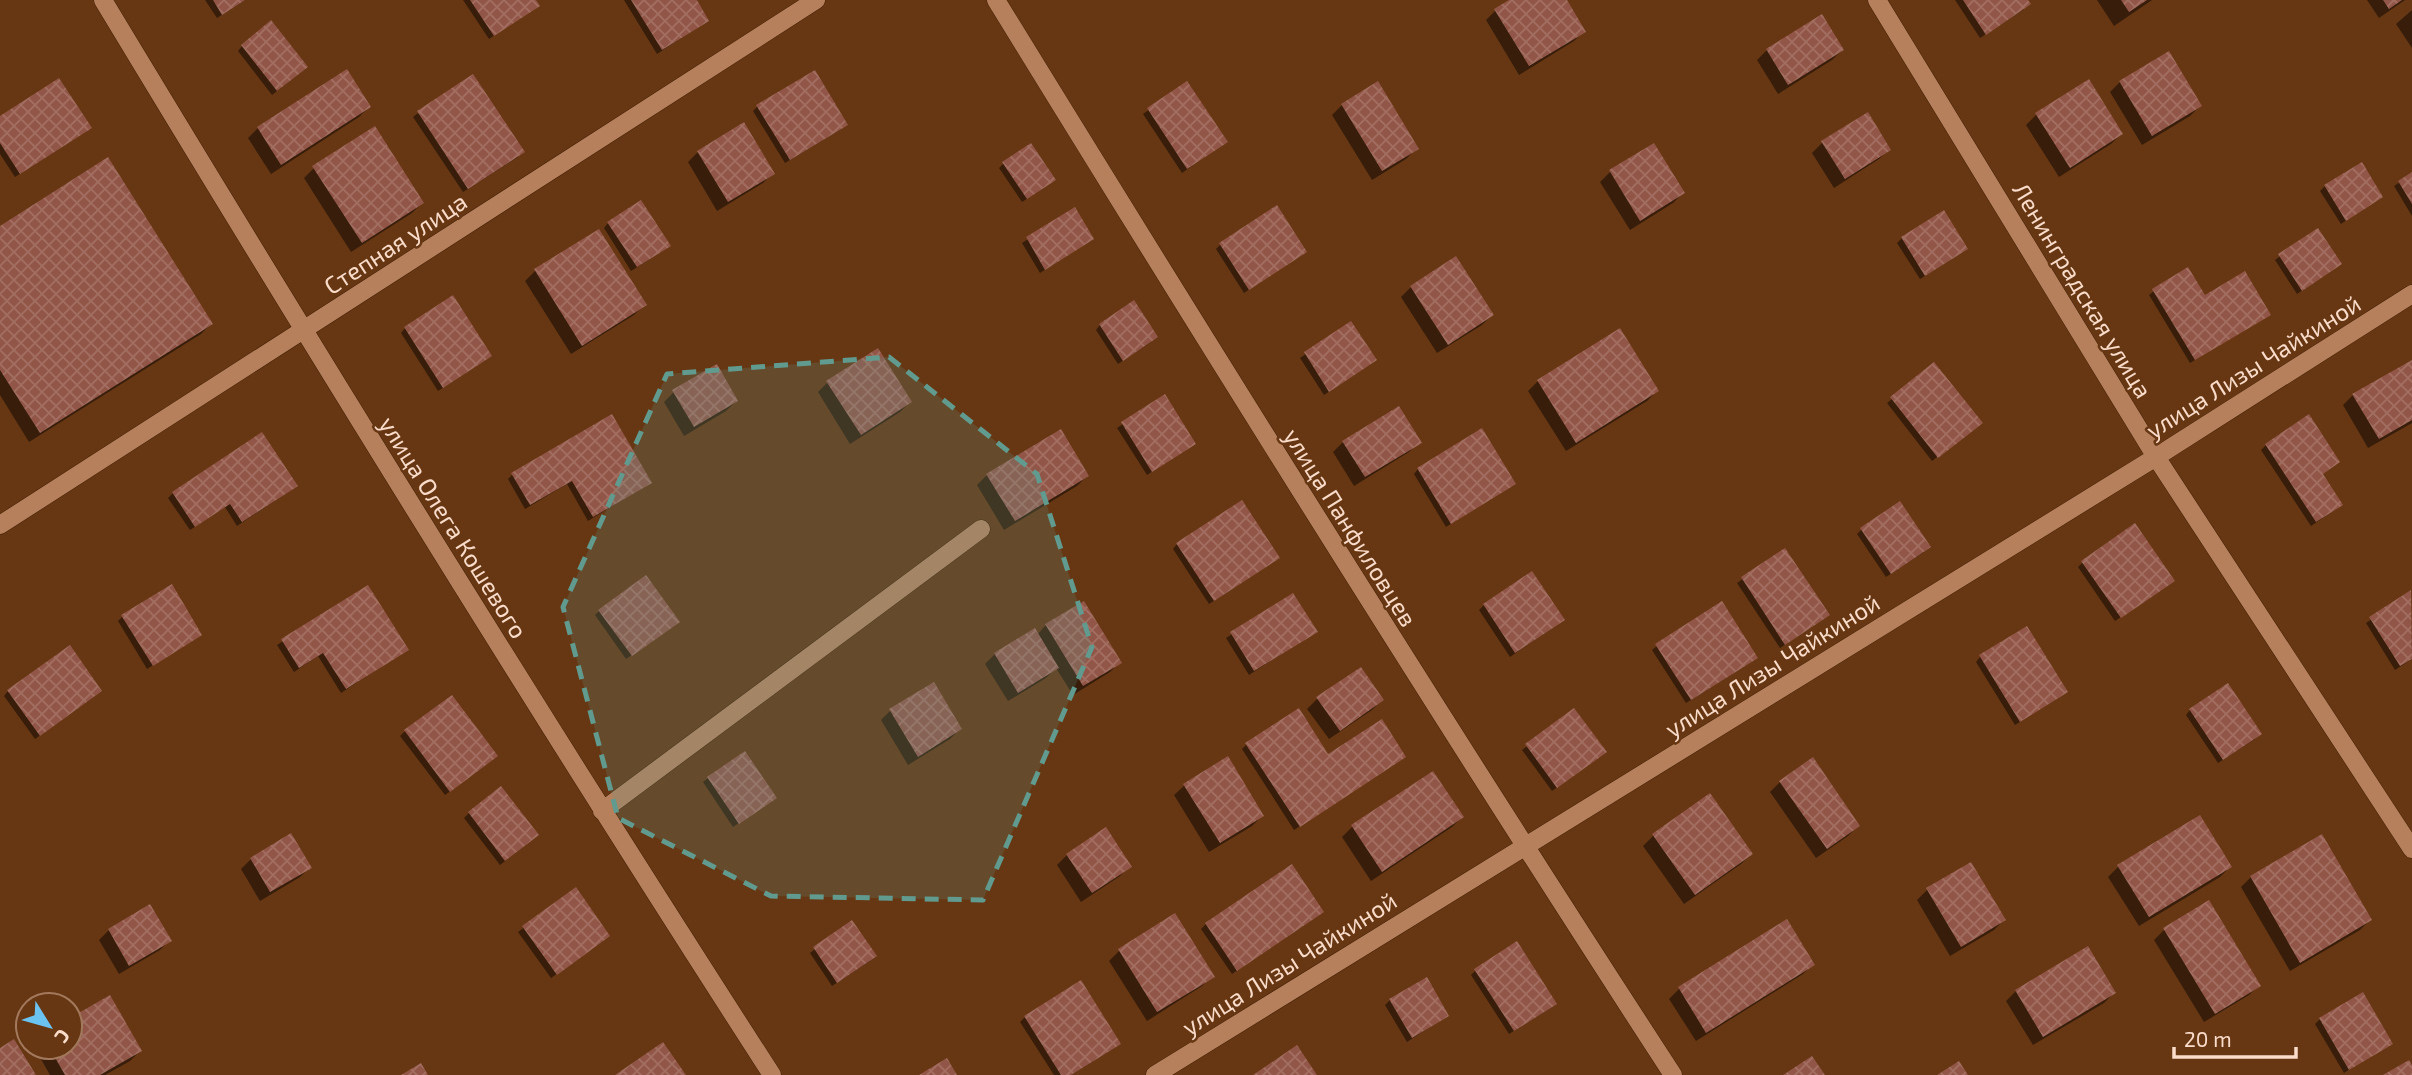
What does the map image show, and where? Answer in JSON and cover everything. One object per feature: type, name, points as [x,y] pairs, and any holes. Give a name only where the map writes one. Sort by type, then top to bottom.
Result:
[{"type":"street","name":"улица Олега Кошевого","points":[[103,0],[303,332],[602,811],[772,1075]]},
{"type":"street","name":"Степная улица","points":[[0,526],[816,0]]},
{"type":"street","name":"улица Панфиловцев","points":[[996,0],[1228,378],[1524,847],[1673,1075]]},
{"type":"street","name":"Ленинградская улица","points":[[1877,0],[2156,457],[2412,849]]},
{"type":"street","name":"улица Лизы Чайкиной","points":[[1155,1075],[2156,457],[2412,294]]},
{"type":"street","points":[[602,811],[981,529]]},
{"type":"highlighted area","points":[[889,357],[1037,474],[1092,647],[983,900],[771,896],[618,818],[563,607],[667,374]]},
{"type":"building","points":[[213,0],[245,0],[222,15]]},
{"type":"building","points":[[470,0],[536,0],[540,6],[494,36]]},
{"type":"building","points":[[631,0],[697,0],[709,21],[662,50]]},
{"type":"building","points":[[1509,0],[1567,0],[1586,32],[1529,66],[1494,9]]},
{"type":"building","points":[[1963,0],[2028,0],[2031,4],[1986,35]]},
{"type":"building","points":[[2121,0],[2147,0],[2129,12]]},
{"type":"building","points":[[2383,0],[2402,0],[2389,9]]},
{"type":"building","points":[[1822,14],[1844,50],[1788,85],[1766,49]]},
{"type":"building","points":[[271,20],[308,67],[277,91],[241,45]]},
{"type":"building","points":[[2169,51],[2202,106],[2152,136],[2119,81]]},
{"type":"building","points":[[347,69],[371,107],[281,165],[257,127]]},
{"type":"building","points":[[815,70],[848,125],[790,160],[756,105]]},
{"type":"building","points":[[473,74],[525,152],[468,189],[417,111]]},
{"type":"building","points":[[59,78],[92,128],[20,174],[0,143],[0,116]]},
{"type":"building","points":[[2089,79],[2123,134],[2070,168],[2035,113]]},
{"type":"building","points":[[1187,81],[1228,142],[1187,169],[1147,108]]},
{"type":"building","points":[[1378,81],[1419,149],[1382,171],[1341,104]]},
{"type":"building","points":[[1868,112],[1891,150],[1845,179],[1821,141]]},
{"type":"building","points":[[744,122],[775,174],[728,202],[697,151]]},
{"type":"building","points":[[375,126],[424,203],[362,243],[312,166]]},
{"type":"building","points":[[1031,143],[1056,180],[1027,199],[1002,162]]},
{"type":"building","points":[[1654,143],[1685,193],[1640,221],[1609,170]]},
{"type":"building","points":[[108,157],[213,324],[40,433],[0,370],[0,226]]},
{"type":"building","points":[[2362,162],[2383,197],[2346,221],[2324,185]]},
{"type":"building","points":[[2412,172],[2412,204],[2398,181]]},
{"type":"building","points":[[641,200],[671,246],[637,267],[607,222]]},
{"type":"building","points":[[1277,205],[1307,252],[1249,290],[1219,243]]},
{"type":"building","points":[[1075,207],[1094,239],[1045,270],[1026,237]]},
{"type":"building","points":[[1944,210],[1968,249],[1925,276],[1901,237]]},
{"type":"building","points":[[2318,228],[2342,264],[2302,291],[2278,254]]},
{"type":"building","points":[[599,229],[647,305],[582,346],[534,269]]},
{"type":"building","points":[[1456,256],[1494,315],[1448,345],[1410,286]]},
{"type":"building","points":[[2188,267],[2205,295],[2245,271],[2271,315],[2195,360],[2152,289]]},
{"type":"building","points":[[453,295],[492,356],[443,388],[404,327]]},
{"type":"building","points":[[1134,300],[1158,337],[1123,361],[1099,324]]},
{"type":"building","points":[[1351,321],[1377,360],[1329,392],[1304,352]]},
{"type":"building","points":[[1620,328],[1659,391],[1576,443],[1537,380]]},
{"type":"building","points":[[878,348],[912,402],[861,435],[826,381]]},
{"type":"building","points":[[2412,360],[2412,420],[2379,439],[2352,394]]},
{"type":"building","points":[[1934,362],[1983,423],[1938,458],[1890,397]]},
{"type":"building","points":[[717,364],[738,401],[694,427],[672,390]]},
{"type":"building","points":[[1165,394],[1196,444],[1152,472],[1121,422]]},
{"type":"building","points":[[1399,406],[1422,443],[1365,477],[1342,441]]},
{"type":"building","points":[[612,414],[652,483],[593,517],[572,481],[530,505],[511,473]]},
{"type":"building","points":[[2309,414],[2340,462],[2323,474],[2343,505],[2316,522],[2265,444]]},
{"type":"building","points":[[1482,428],[1516,484],[1451,524],[1417,468]]},
{"type":"building","points":[[1061,429],[1089,476],[1015,521],[986,474]]},
{"type":"building","points":[[262,432],[298,486],[242,522],[230,504],[195,527],[172,492]]},
{"type":"building","points":[[1242,500],[1280,558],[1214,601],[1176,543]]},
{"type":"building","points":[[1900,501],[1931,547],[1891,574],[1860,528]]},
{"type":"building","points":[[2135,523],[2175,581],[2121,618],[2081,561]]},
{"type":"building","points":[[1785,548],[1830,615],[1785,645],[1741,577]]},
{"type":"building","points":[[1532,571],[1565,620],[1515,653],[1483,604]]},
{"type":"building","points":[[646,575],[680,622],[632,656],[598,610]]},
{"type":"building","points":[[172,584],[202,635],[153,666],[121,615]]},
{"type":"building","points":[[368,585],[409,650],[346,689],[323,653],[299,668],[281,639]]},
{"type":"building","points":[[2411,590],[2412,659],[2400,666],[2369,617]]},
{"type":"building","points":[[1293,593],[1318,632],[1254,671],[1230,632]]},
{"type":"building","points":[[1084,601],[1122,663],[1083,686],[1045,624]]},
{"type":"building","points":[[1722,601],[1758,658],[1691,700],[1655,644]]},
{"type":"building","points":[[2027,626],[2068,692],[2020,722],[1979,655]]},
{"type":"building","points":[[1035,628],[1059,668],[1018,693],[994,653]]},
{"type":"building","points":[[70,645],[102,691],[40,736],[7,690]]},
{"type":"building","points":[[1361,667],[1384,700],[1340,731],[1316,697]]},
{"type":"building","points":[[934,682],[962,729],[918,757],[889,709]]},
{"type":"building","points":[[2228,683],[2262,734],[2223,760],[2189,709]]},
{"type":"building","points":[[452,695],[498,756],[450,792],[404,730]]},
{"type":"building","points":[[1299,708],[1328,754],[1382,719],[1406,757],[1300,827],[1245,743]]},
{"type":"building","points":[[1574,708],[1607,752],[1557,788],[1525,744]]},
{"type":"building","points":[[745,751],[777,798],[739,824],[707,777]]},
{"type":"building","points":[[1228,756],[1264,816],[1220,843],[1183,784]]},
{"type":"building","points":[[1813,757],[1860,826],[1827,849],[1779,781]]},
{"type":"building","points":[[1433,771],[1464,817],[1382,872],[1351,825]]},
{"type":"building","points":[[501,786],[539,835],[505,861],[468,812]]},
{"type":"building","points":[[1710,793],[1753,854],[1695,895],[1652,834]]},
{"type":"building","points":[[2200,815],[2232,867],[2149,917],[2117,865]]},
{"type":"building","points":[[1106,827],[1132,867],[1092,893],[1066,854]]},
{"type":"building","points":[[291,833],[312,868],[270,892],[250,858]]},
{"type":"building","points":[[2322,834],[2372,920],[2300,963],[2250,876]]},
{"type":"building","points":[[1971,862],[2006,920],[1961,947],[1926,888]]},
{"type":"building","points":[[1292,864],[1324,912],[1237,971],[1205,923]]},
{"type":"building","points":[[576,887],[610,936],[557,975],[522,926]]},
{"type":"building","points":[[2209,900],[2261,986],[2215,1014],[2163,928]]},
{"type":"building","points":[[150,904],[172,941],[129,966],[108,929]]},
{"type":"building","points":[[1175,913],[1215,977],[1157,1012],[1118,949]]},
{"type":"building","points":[[1787,919],[1815,965],[1706,1033],[1678,987]]},
{"type":"building","points":[[852,920],[877,956],[837,983],[813,947]]},
{"type":"building","points":[[1517,941],[1557,1004],[1514,1031],[1474,969]]},
{"type":"building","points":[[2088,946],[2116,993],[2043,1037],[2015,990]]},
{"type":"building","points":[[1427,977],[1449,1016],[1412,1038],[1389,999]]},
{"type":"building","points":[[1081,980],[1121,1044],[1071,1075],[1061,1075],[1024,1016]]},
{"type":"building","points":[[2363,992],[2393,1044],[2349,1070],[2319,1018]]},
{"type":"building","points":[[110,995],[142,1051],[100,1075],[65,1075],[57,1061],[84,1061],[84,1010]]},
{"type":"building","points":[[14,1039],[14,1061],[27,1061],[36,1075],[0,1075],[0,1048]]},
{"type":"building","points":[[663,1042],[686,1075],[615,1075]]},
{"type":"building","points":[[1297,1045],[1317,1075],[1253,1075]]},
{"type":"building","points":[[1812,1056],[1825,1075],[1783,1075]]},
{"type":"building","points":[[947,1058],[957,1075],[919,1075]]},
{"type":"building","points":[[2409,1060],[2412,1075],[2383,1075]]},
{"type":"building","points":[[1959,1061],[1968,1075],[1937,1075]]},
{"type":"building","points":[[421,1063],[428,1075],[401,1075]]}]
